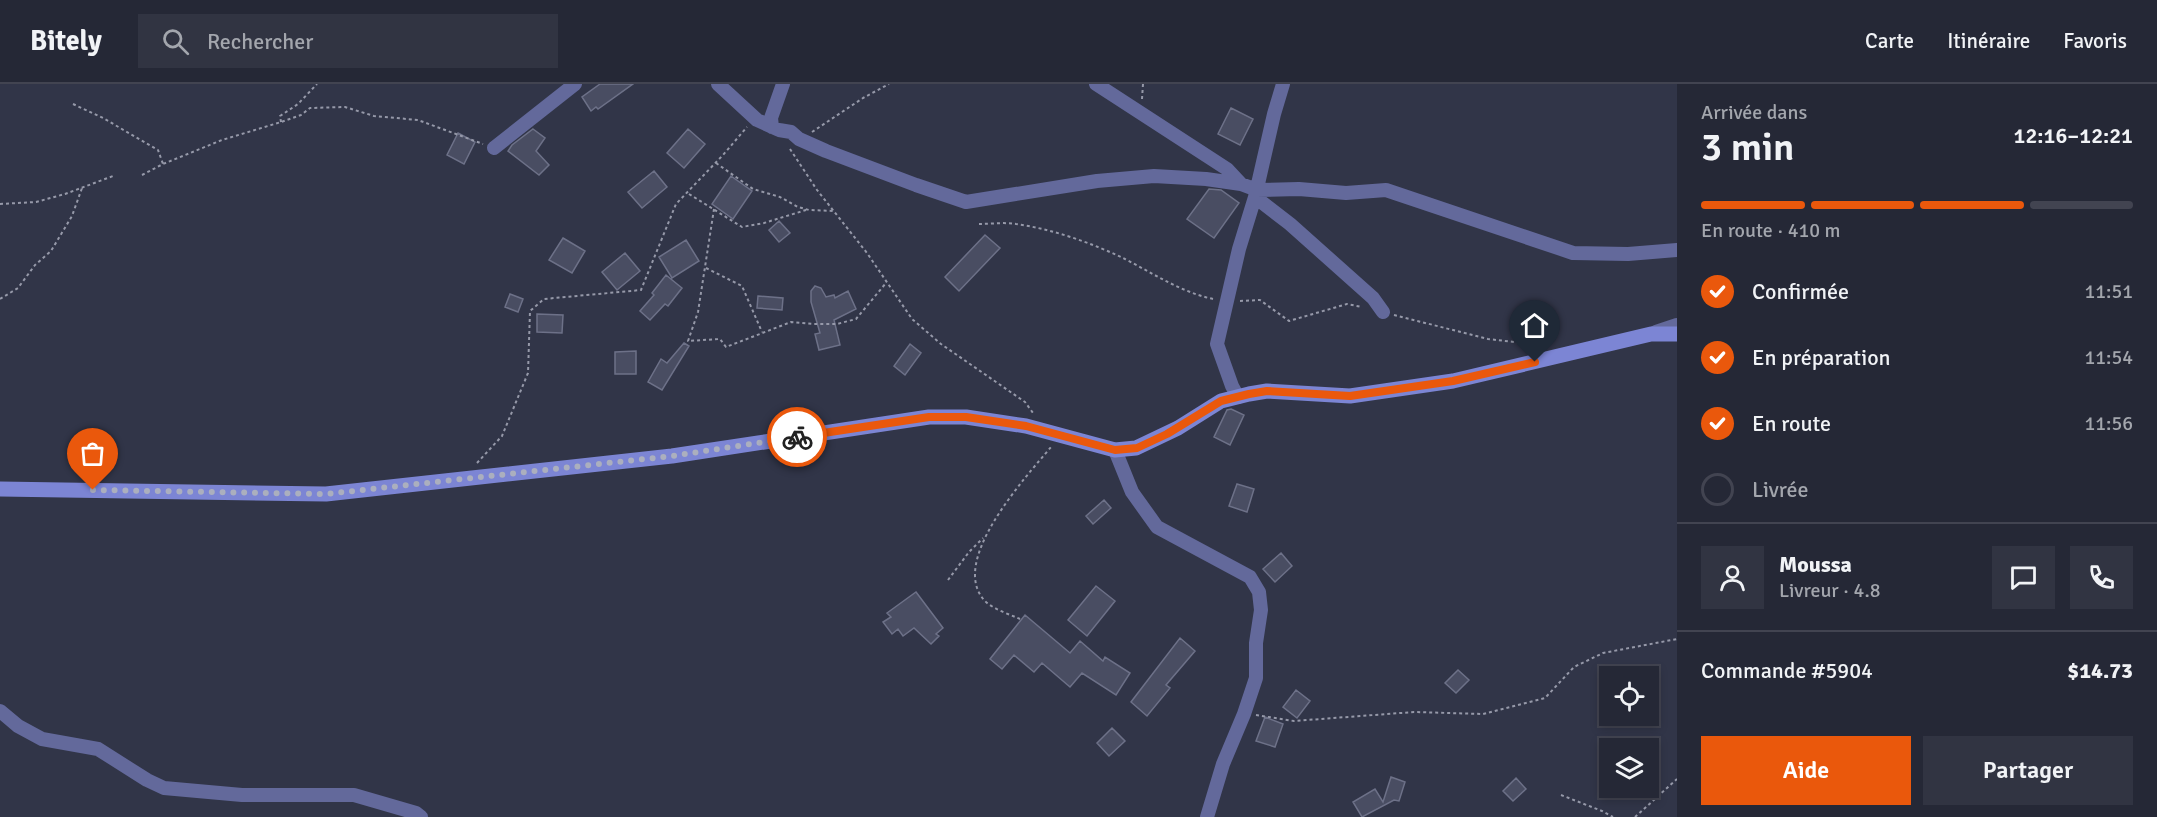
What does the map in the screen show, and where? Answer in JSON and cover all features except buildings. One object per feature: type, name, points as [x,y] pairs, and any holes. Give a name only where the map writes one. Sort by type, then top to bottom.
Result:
[{"type":"street","points":[[494,148],[575,84]]},
{"type":"street","points":[[718,84],[757,120],[775,129],[791,132],[799,139],[966,202],[1074,184],[1154,176],[1241,184]]},
{"type":"street","points":[[775,129],[771,118],[783,84]]},
{"type":"street","points":[[1096,84],[1227,169],[1241,184],[1256,194],[1373,298],[1383,312]]},
{"type":"street","points":[[1238,397],[1232,387],[1217,344],[1239,249],[1256,194],[1283,84]]},
{"type":"street","points":[[1256,194],[1299,189],[1346,192],[1386,190],[1573,252],[1628,254],[1677,250]]},
{"type":"street","points":[[0,489],[326,494],[672,456],[929,417],[966,417],[1026,426],[1115,450],[1137,448],[1157,440],[1221,401],[1238,397],[1267,391],[1350,396],[1453,381],[1651,334],[1677,325]]},
{"type":"street","points":[[1651,334],[1677,334]]},
{"type":"street","points":[[1115,450],[1132,492],[1157,527],[1250,578],[1259,592],[1261,610],[1256,643],[1256,678],[1223,764],[1207,817]]},
{"type":"street","points":[[0,711],[18,726],[42,740],[98,749],[164,788],[242,795],[354,795],[416,813],[421,817]]},
{"type":"path","points":[[281,122],[280,116],[298,104],[317,84]]},
{"type":"path","points":[[799,139],[889,84]]},
{"type":"path","points":[[73,104],[158,150],[163,164]]},
{"type":"path","points":[[142,175],[222,140],[301,115],[310,108],[345,107],[374,116],[418,120],[494,148]]},
{"type":"path","points":[[464,479],[502,436],[528,373],[530,311],[544,299],[641,290],[676,204],[716,163],[745,128],[757,120]]},
{"type":"path","points":[[775,129],[912,318],[941,344],[1025,402],[1054,433],[1000,509],[981,542],[976,573],[977,590],[987,603],[1020,619]]},
{"type":"path","points":[[716,163],[753,189],[765,191],[806,210]]},
{"type":"path","points":[[0,204],[36,202],[113,176]]},
{"type":"path","points":[[0,299],[18,288],[35,265],[51,251],[72,216],[82,188]]},
{"type":"path","points":[[688,193],[742,227],[806,210],[834,211]]},
{"type":"path","points":[[714,209],[698,312],[688,341],[720,339],[726,347],[791,322],[837,324],[856,319],[886,282]]},
{"type":"path","points":[[979,224],[1014,223],[1064,236],[1123,258],[1198,296],[1226,301],[1260,300],[1289,321],[1347,304],[1488,339],[1544,345]]},
{"type":"path","points":[[706,268],[742,286],[762,332]]},
{"type":"path","points":[[948,580],[969,552],[985,537]]},
{"type":"path","points":[[1244,714],[1294,721],[1413,712],[1483,714],[1545,698],[1575,667],[1603,653],[1677,639]]},
{"type":"path","points":[[1635,817],[1677,779]]},
{"type":"path","points":[[1561,795],[1613,817]]},
{"type":"way so far","points":[[93,490],[326,494],[672,456],[797,437]]},
{"type":"route","points":[[797,437],[929,417],[966,417],[1026,426],[1115,450],[1137,448],[1157,440],[1221,401],[1249,394],[1267,391],[1350,396],[1453,381],[1535,362]]}]
